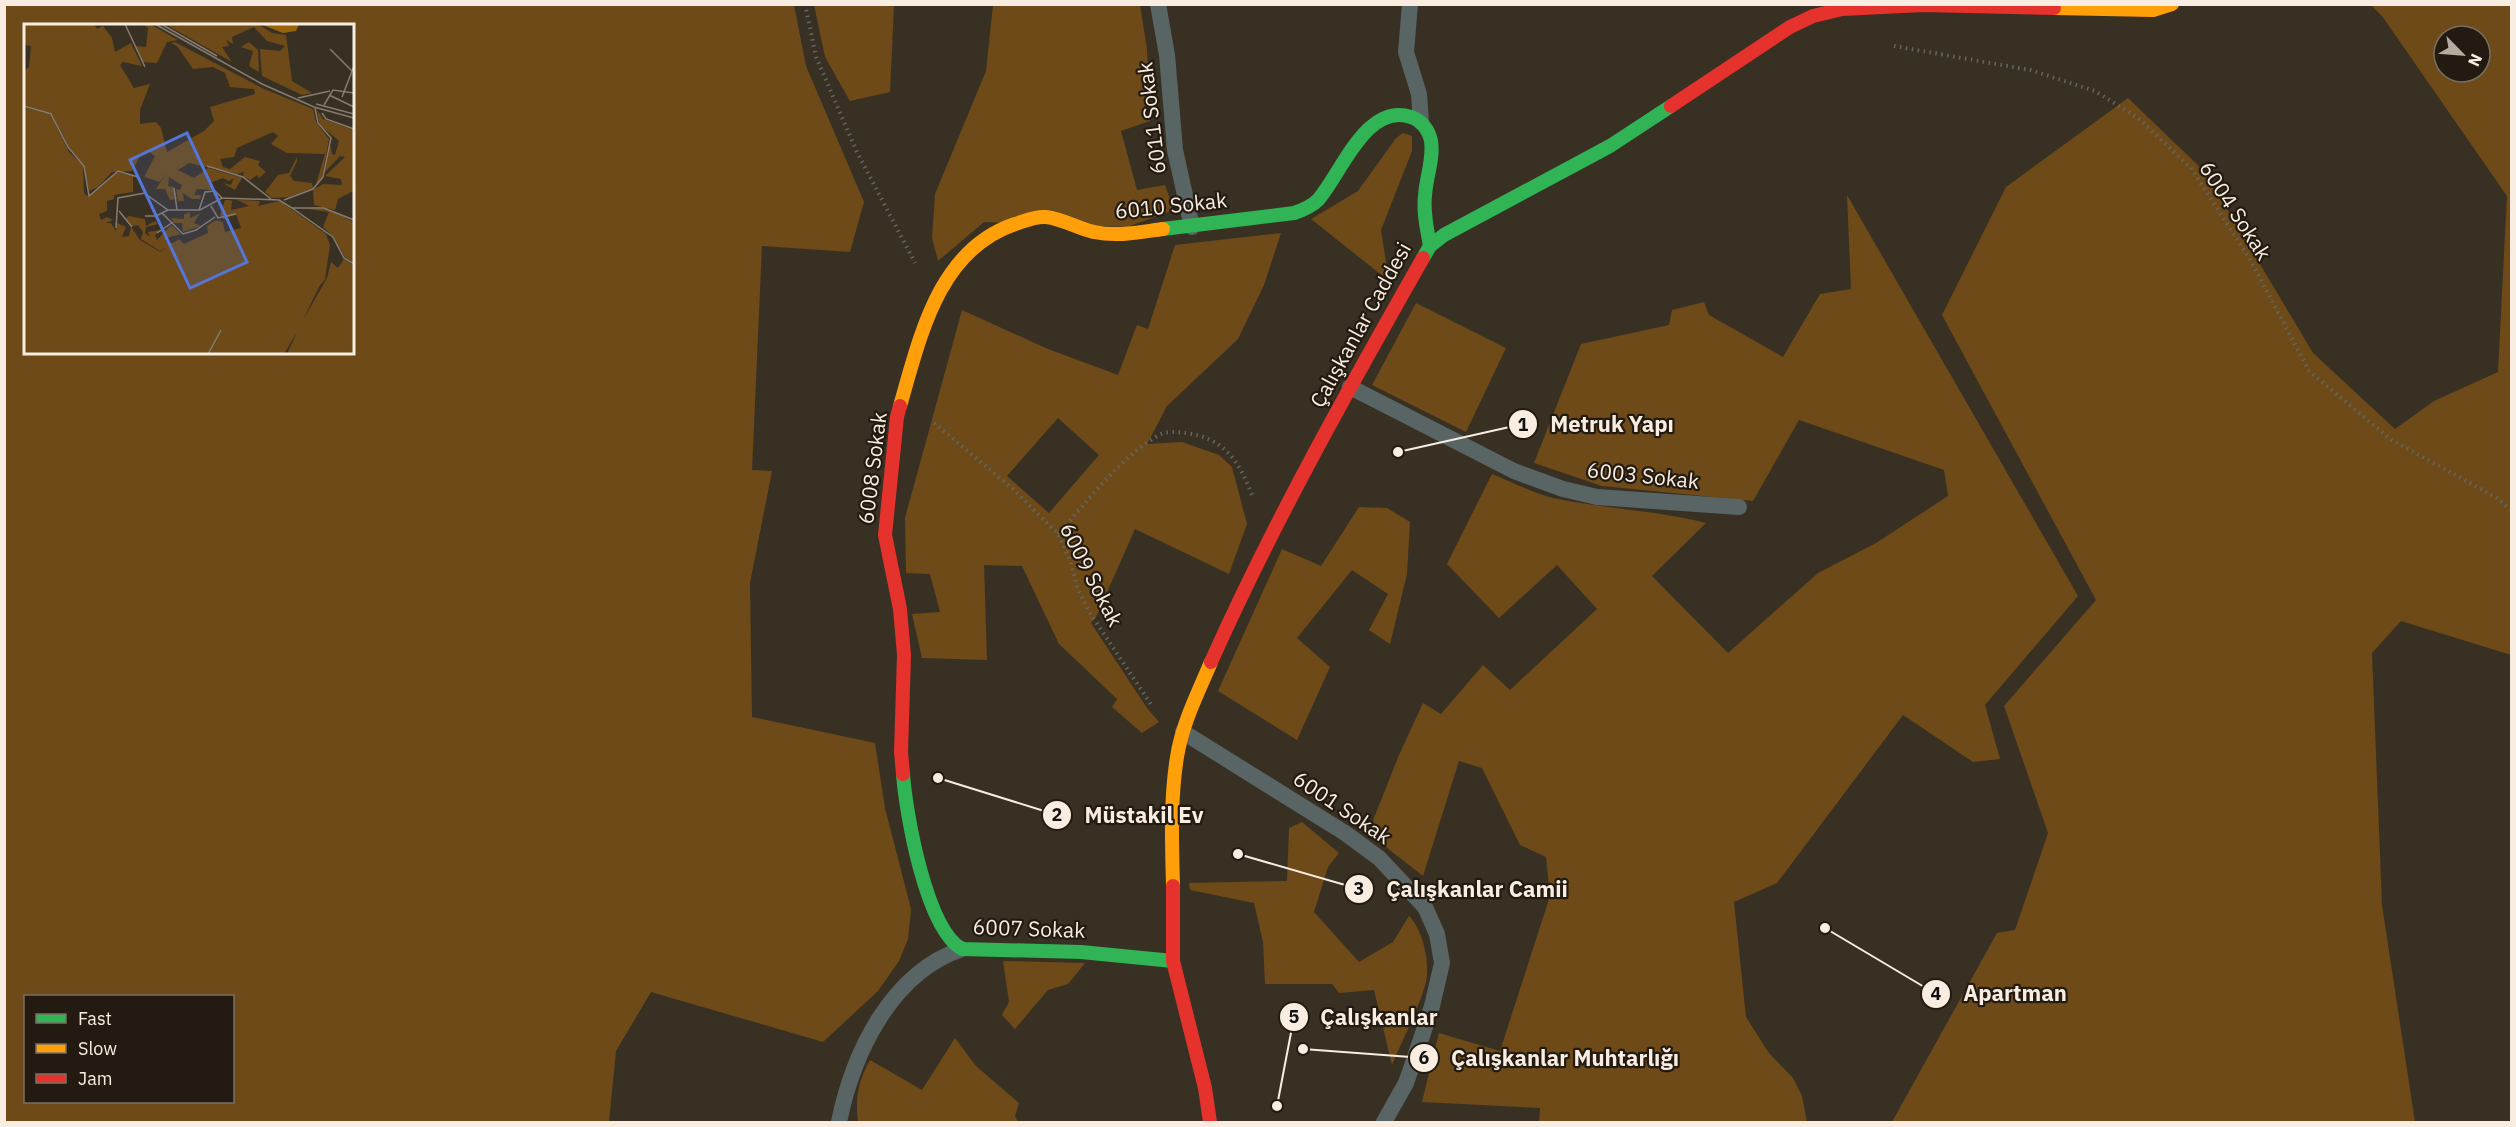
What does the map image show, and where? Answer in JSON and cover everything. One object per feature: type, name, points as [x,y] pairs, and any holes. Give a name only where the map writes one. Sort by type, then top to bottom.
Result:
[{"type":"street","name":"Çalışkanlar Caddesi","points":[[1210,1122],[1205,1088],[1173,961],[1172,799],[1177,756],[1183,732],[1234,610],[1269,540],[1350,387],[1430,246],[1444,235],[1610,146],[1790,27],[1814,16],[1844,7],[1923,5],[2153,10],[2172,4]]},
{"type":"street","name":"6010 Sokak","points":[[926,320],[934,299],[962,259],[977,244],[997,230],[1020,221],[1045,217],[1069,222],[1092,232],[1113,235],[1294,213],[1307,209],[1318,200],[1347,157],[1379,118],[1393,113],[1410,115],[1421,122]]},
{"type":"street","points":[[1421,122],[1431,139],[1424,204],[1430,246]]},
{"type":"street","name":"6008 Sokak","points":[[926,320],[897,417],[885,535],[900,609],[904,655],[901,752],[904,793],[919,865],[934,910],[945,934],[953,944],[962,949]]},
{"type":"street","name":"6007 Sokak","points":[[962,949],[1081,952],[1173,961]]},
{"type":"lane","name":"6011 Sokak","points":[[1158,4],[1167,55],[1175,150],[1192,227]]},
{"type":"lane","points":[[1410,4],[1406,52],[1419,94],[1421,122]]},
{"type":"lane","name":"6003 Sokak","points":[[1350,387],[1514,471],[1563,489],[1597,497],[1739,507]]},
{"type":"lane","name":"6001 Sokak","points":[[1183,732],[1345,833],[1379,858],[1425,907],[1437,934],[1442,963],[1432,1005],[1406,1083],[1384,1122]]},
{"type":"lane","name":"6007 Sokak","points":[[839,1122],[853,1071],[868,1037],[887,1008],[916,973],[933,961],[962,949]]},
{"type":"path","points":[[805,4],[816,57],[857,152],[916,265]]},
{"type":"path","name":"6004 Sokak","points":[[1893,45],[2030,70],[2095,91],[2138,118],[2191,168],[2251,261],[2309,371],[2390,439],[2497,498],[2511,511]]},
{"type":"path","name":"6009 Sokak","points":[[903,398],[1012,488],[1058,534],[1070,560],[1078,590],[1090,613],[1148,703],[1183,732]]},
{"type":"path","points":[[1058,534],[1124,461],[1161,434],[1183,432],[1219,443],[1230,455],[1244,476],[1269,540]]},
{"type":"shaded area","points":[[5,4],[794,5],[806,66],[864,202],[850,252],[762,246],[752,470],[772,471],[750,583],[752,717],[875,743],[885,808],[911,909],[908,939],[899,961],[878,991],[823,1042],[651,992],[616,1051],[609,1122],[5,1122]]},
{"type":"shaded area","points":[[814,5],[894,5],[890,92],[850,101],[825,57]]},
{"type":"shaded area","points":[[993,5],[1140,5],[1147,49],[1150,121],[1121,131],[1137,190],[1165,185],[1174,210],[1127,227],[984,222],[938,261],[932,238],[935,194],[986,71]]},
{"type":"shaded area","points":[[2371,5],[2512,5],[2511,655],[2401,621],[2372,653],[2382,905],[2415,1122],[1892,1122],[1997,933],[2015,930],[2048,833],[2004,706],[2096,600],[1942,315],[2006,187],[2128,98],[2205,172],[2313,353],[2395,429],[2434,401],[2498,372],[2507,196],[2382,16]]},
{"type":"shaded area","points":[[1403,133],[1412,136],[1412,151],[1381,230],[1389,281],[1311,219],[1358,191],[1396,138]]},
{"type":"shaded area","points":[[1847,195],[2078,596],[1985,705],[2000,759],[1973,762],[1903,715],[1777,883],[1734,902],[1746,1017],[1769,1053],[1793,1078],[1802,1096],[1807,1122],[1539,1122],[1540,1108],[1422,1102],[1439,1033],[1500,1051],[1550,896],[1546,857],[1520,845],[1482,768],[1459,761],[1423,876],[1368,833],[1399,755],[1423,703],[1441,714],[1483,665],[1510,690],[1597,609],[1557,565],[1499,618],[1447,564],[1492,474],[1553,498],[1706,523],[1652,576],[1728,653],[1818,573],[1876,543],[1948,496],[1944,470],[1799,420],[1753,501],[1602,486],[1534,463],[1581,344],[1669,325],[1672,310],[1704,302],[1709,315],[1783,357],[1820,294],[1851,289]]},
{"type":"shaded area","points":[[1281,233],[1264,285],[1238,339],[1167,406],[1147,444],[1182,442],[1219,455],[1232,467],[1247,524],[1229,574],[1135,529],[1097,615],[1091,623],[1147,708],[1159,722],[1142,733],[1112,707],[1117,699],[1059,644],[1022,566],[984,565],[987,660],[922,658],[912,614],[940,612],[930,574],[906,573],[905,518],[962,310],[1048,349],[1118,375],[1137,325],[1148,329],[1175,245]],"holes":[[[1058,418],[1099,455],[1049,513],[1007,476]]]},
{"type":"shaded area","points":[[1416,303],[1506,348],[1466,432],[1372,385]]},
{"type":"shaded area","points":[[1359,507],[1387,508],[1410,522],[1407,574],[1390,644],[1369,630],[1388,594],[1352,570],[1297,638],[1330,667],[1297,740],[1218,691],[1282,549],[1321,566]]},
{"type":"shaded area","points":[[1302,822],[1339,853],[1328,867],[1314,912],[1359,962],[1393,942],[1409,916],[1422,938],[1427,965],[1426,982],[1392,1065],[1374,990],[1339,993],[1332,984],[1265,984],[1263,942],[1254,903],[1190,890],[1189,883],[1287,881],[1289,828]]},
{"type":"shaded area","points":[[1003,961],[1085,963],[1068,984],[1048,990],[1015,1029],[1002,1015],[1009,1002]]},
{"type":"shaded area","points":[[955,1038],[976,1066],[1019,1103],[1015,1116],[1018,1122],[858,1122],[858,1090],[870,1060],[922,1090]]},
{"type":"traffic: fast","points":[[1423,258],[1430,246],[1444,235],[1610,146],[1671,106]]},
{"type":"traffic: fast","points":[[1163,229],[1294,213],[1307,208],[1318,200],[1356,143],[1368,130],[1381,120],[1395,115],[1418,120],[1430,137],[1432,148],[1425,208],[1430,246]]},
{"type":"traffic: fast","points":[[903,774],[913,842],[928,895],[949,937],[962,949],[1081,952],[1173,961]]},
{"type":"traffic: slow","points":[[2054,8],[2153,10],[2172,4]]},
{"type":"traffic: slow","points":[[900,406],[925,325],[936,299],[950,275],[967,254],[989,236],[1015,224],[1042,217],[1053,218],[1088,231],[1111,234],[1163,229]]},
{"type":"traffic: slow","points":[[1173,886],[1172,805],[1179,745],[1211,662]]},
{"type":"traffic: jam","points":[[1671,106],[1790,27],[1813,16],[1842,9],[1923,5],[2054,8]]},
{"type":"traffic: jam","points":[[1211,662],[1286,508],[1339,407],[1423,258]]},
{"type":"traffic: jam","points":[[900,406],[885,535],[900,609],[904,655],[901,752],[903,774]]},
{"type":"traffic: jam","points":[[1173,886],[1173,961],[1205,1088],[1210,1122]]},
{"type":"place","name":"Metruk Yapı","points":[[1398,452]]},
{"type":"place","name":"Müstakil Ev","points":[[938,778]]},
{"type":"place","name":"Çalışkanlar Camii","points":[[1238,854]]},
{"type":"place","name":"Apartman","points":[[1825,928]]},
{"type":"place","name":"Çalışkanlar Muhtarlığı","points":[[1303,1049]]},
{"type":"place","name":"Çalışkanlar","points":[[1277,1106]]}]
